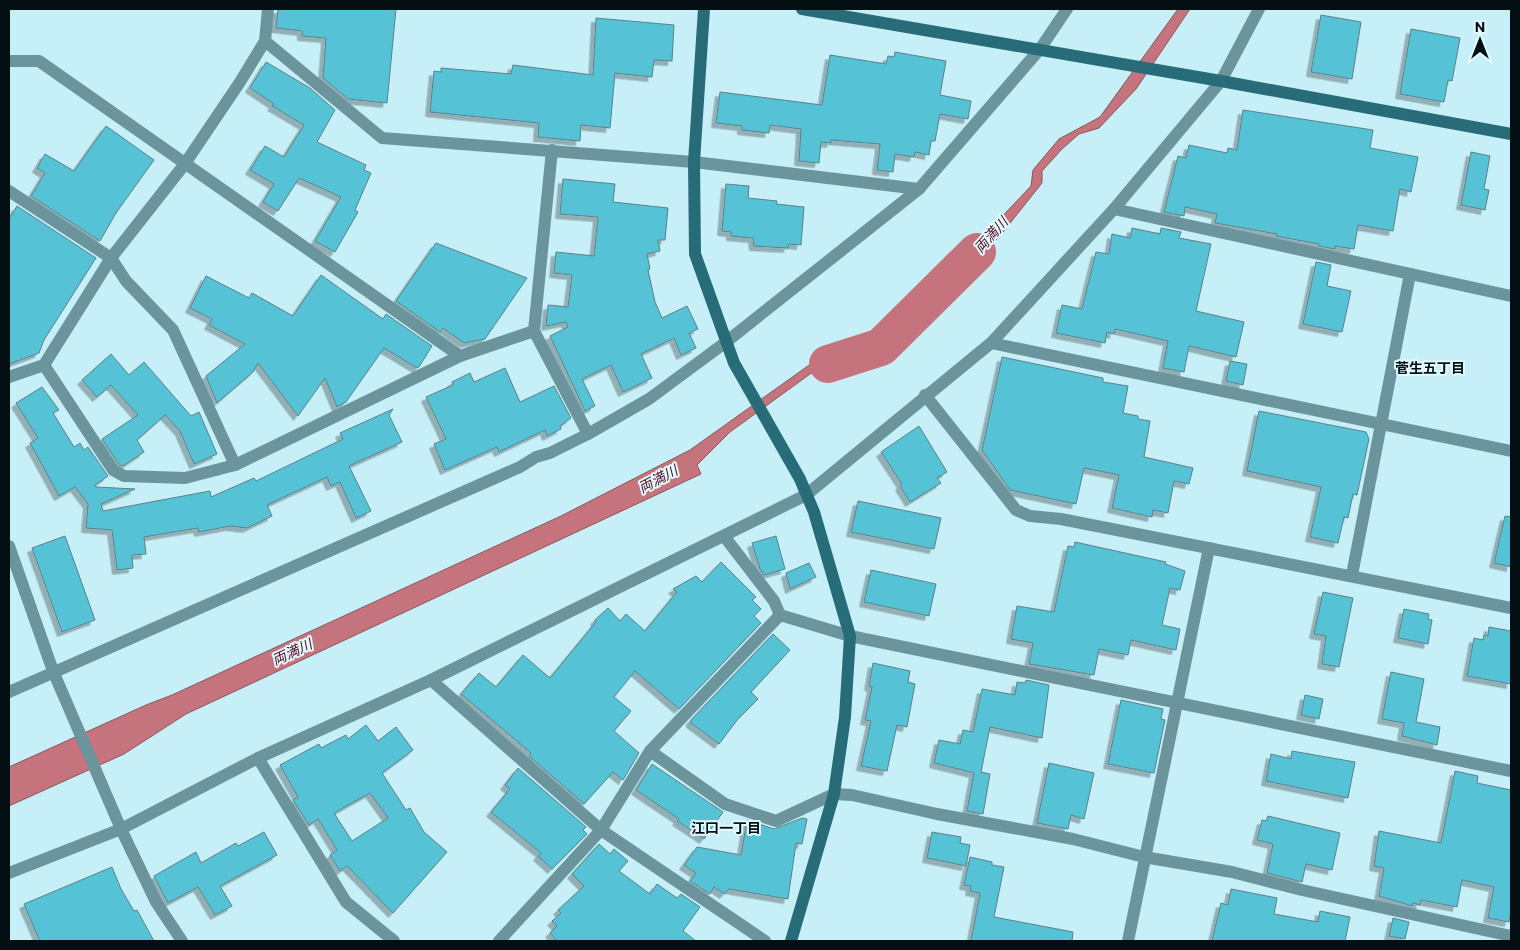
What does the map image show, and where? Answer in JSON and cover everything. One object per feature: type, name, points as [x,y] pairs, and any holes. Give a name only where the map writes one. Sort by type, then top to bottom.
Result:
[{"type":"street","points":[[9,377],[44,365],[111,258],[184,165],[265,41],[268,9]]},
{"type":"street","points":[[704,9],[694,162],[695,254],[734,363],[800,479],[814,512],[850,636],[845,717],[834,794],[791,941]]},
{"type":"street","points":[[802,9],[1075,55],[1511,134]]},
{"type":"street","points":[[9,692],[55,677],[520,467],[536,457],[550,453],[588,434],[649,399],[726,342],[919,189],[1040,49],[1067,9]]},
{"type":"street","points":[[9,873],[431,680],[806,495],[991,342],[1114,209],[1221,81],[1259,9]]},
{"type":"street","points":[[265,41],[382,138],[694,162],[919,189]]},
{"type":"street","points":[[9,61],[39,60],[184,165],[460,356]]},
{"type":"street","points":[[552,150],[534,331],[588,434]]},
{"type":"street","points":[[9,191],[111,258],[126,281],[173,330],[235,465]]},
{"type":"street","points":[[1114,209],[1511,296]]},
{"type":"street","points":[[1352,575],[1410,274]]},
{"type":"street","points":[[44,365],[113,470],[124,476],[185,478],[235,465],[460,356],[534,331]]},
{"type":"street","points":[[991,342],[1511,451]]},
{"type":"street","points":[[925,395],[1016,510],[1030,516],[1061,520],[1352,575],[1511,608]]},
{"type":"street","points":[[724,536],[774,601],[780,615]]},
{"type":"street","points":[[9,546],[55,677],[118,823],[156,902],[182,941]]},
{"type":"street","points":[[1128,941],[1209,548]]},
{"type":"street","points":[[780,615],[850,636],[1511,771]]},
{"type":"street","points":[[499,941],[601,830],[650,751],[780,615]]},
{"type":"street","points":[[431,680],[601,830],[765,941]]},
{"type":"street","points":[[650,751],[725,804],[776,821],[834,794],[852,794],[937,814],[1074,839],[1144,857],[1232,872],[1302,890],[1511,936]]},
{"type":"street","points":[[258,758],[346,902],[394,941]]},
{"type":"water","points":[[1178,9],[1190,9],[1136,89],[1099,128],[1079,134],[1062,149],[1042,171],[1042,183],[999,237],[959,278],[918,305],[873,354],[810,374],[730,432],[697,465],[701,474],[186,714],[124,754],[9,806],[9,767],[172,695],[561,516],[690,450],[812,363],[861,345],[914,296],[954,267],[1031,186],[1033,170],[1059,139],[1100,117]]},
{"type":"building","points":[[278,9],[396,9],[387,103],[348,99],[323,78],[326,38],[302,36],[302,31],[276,28]]},
{"type":"building","points":[[1321,15],[1361,22],[1352,79],[1311,72]]},
{"type":"building","points":[[596,18],[674,25],[672,61],[654,60],[652,77],[615,73],[610,128],[581,125],[580,141],[538,137],[539,123],[430,112],[434,71],[441,72],[441,68],[511,74],[513,65],[593,75]]},
{"type":"building","points":[[1411,29],[1460,38],[1452,81],[1448,80],[1444,102],[1400,94]]},
{"type":"building","points":[[895,52],[946,61],[940,95],[971,101],[968,119],[940,114],[935,141],[931,141],[929,155],[915,152],[914,157],[895,154],[893,172],[877,170],[880,144],[831,140],[831,143],[821,142],[819,163],[799,161],[801,129],[770,125],[769,133],[742,130],[742,126],[716,123],[720,92],[822,105],[830,55],[886,64],[888,56],[894,57]]},
{"type":"building","points":[[266,62],[310,88],[335,110],[317,142],[366,165],[364,170],[371,173],[355,210],[358,212],[335,252],[315,241],[341,197],[299,178],[278,211],[263,202],[274,184],[250,170],[265,146],[284,157],[304,125],[272,106],[274,104],[250,88]]},
{"type":"building","points":[[1243,110],[1373,130],[1370,148],[1418,157],[1411,192],[1400,189],[1393,231],[1358,225],[1354,249],[1335,246],[1335,249],[1276,236],[1277,234],[1215,223],[1217,214],[1185,207],[1184,216],[1164,212],[1178,156],[1186,158],[1189,145],[1227,153],[1228,148],[1237,150]]},
{"type":"building","points":[[106,126],[154,160],[116,213],[100,241],[31,196],[45,173],[37,168],[45,154],[74,171]]},
{"type":"building","points":[[1471,152],[1490,156],[1484,189],[1489,190],[1485,210],[1461,205]]},
{"type":"building","points":[[563,179],[615,184],[613,202],[668,208],[665,240],[658,240],[660,251],[647,254],[650,269],[648,270],[655,302],[662,318],[687,306],[698,329],[689,333],[696,348],[681,355],[674,338],[641,354],[652,378],[623,392],[611,365],[582,379],[595,406],[585,411],[550,336],[568,327],[566,322],[546,326],[548,305],[568,307],[572,275],[554,273],[556,252],[594,256],[598,217],[560,214]]},
{"type":"building","points":[[726,184],[749,186],[748,198],[777,201],[776,204],[804,207],[801,245],[789,244],[788,248],[754,246],[753,238],[731,236],[731,232],[722,231]]},
{"type":"building","points":[[17,206],[96,258],[44,340],[39,353],[9,364],[9,219]]},
{"type":"building","points":[[1132,228],[1160,234],[1161,228],[1181,232],[1179,238],[1211,244],[1196,311],[1244,322],[1236,357],[1189,346],[1184,372],[1163,368],[1168,341],[1115,329],[1114,334],[1107,332],[1105,343],[1056,333],[1062,305],[1082,309],[1096,252],[1109,254],[1112,234],[1130,238]]},
{"type":"building","points":[[436,243],[527,278],[485,339],[464,343],[443,328],[440,332],[396,301]]},
{"type":"building","points":[[1316,262],[1331,265],[1327,286],[1351,291],[1342,332],[1303,324]]},
{"type":"building","points":[[321,275],[383,319],[386,314],[432,346],[419,367],[417,368],[384,348],[346,402],[337,407],[325,378],[298,416],[258,363],[253,372],[217,403],[206,376],[245,344],[209,325],[212,319],[190,308],[206,276],[249,298],[252,293],[293,316]]},
{"type":"building","points":[[111,354],[129,375],[144,362],[191,416],[199,412],[217,454],[194,464],[180,431],[165,415],[137,440],[144,452],[123,466],[119,464],[102,439],[138,415],[111,385],[97,397],[82,380]]},
{"type":"building","points":[[1002,357],[1103,378],[1103,382],[1128,386],[1123,413],[1150,421],[1144,457],[1193,468],[1189,484],[1174,481],[1168,513],[1153,510],[1152,517],[1112,508],[1119,475],[1084,468],[1076,504],[1010,490],[982,450]]},
{"type":"building","points":[[1230,361],[1247,364],[1243,385],[1226,381]]},
{"type":"building","points":[[505,368],[520,402],[554,386],[571,418],[560,426],[561,429],[547,436],[545,430],[499,452],[497,447],[445,470],[434,444],[446,439],[426,397],[453,385],[452,382],[470,373],[474,382]]},
{"type":"building","points":[[42,387],[59,410],[53,413],[74,447],[80,443],[84,450],[88,447],[108,476],[95,485],[96,487],[135,489],[101,504],[103,511],[210,491],[211,497],[254,478],[256,481],[343,439],[340,433],[393,409],[389,415],[402,442],[349,466],[371,511],[356,518],[340,482],[331,486],[327,477],[267,505],[272,516],[247,528],[230,526],[199,532],[198,528],[144,537],[146,554],[132,555],[133,568],[117,570],[112,530],[86,528],[88,504],[75,487],[59,496],[30,443],[38,438],[16,403]]},
{"type":"building","points":[[1259,411],[1366,432],[1369,439],[1357,495],[1353,494],[1348,518],[1344,517],[1338,543],[1310,537],[1321,487],[1247,471]]},
{"type":"building","points":[[919,426],[947,472],[937,478],[941,483],[910,502],[900,486],[902,484],[881,452]]},
{"type":"building","points":[[858,501],[941,518],[934,549],[851,532]]},
{"type":"building","points":[[1505,516],[1511,517],[1511,567],[1494,563]]},
{"type":"building","points":[[65,536],[95,620],[62,632],[32,548]]},
{"type":"building","points":[[776,536],[785,569],[764,575],[760,569],[752,543]]},
{"type":"building","points":[[1075,542],[1166,562],[1165,564],[1185,571],[1180,590],[1170,588],[1162,625],[1180,629],[1176,650],[1131,640],[1128,655],[1099,649],[1094,675],[1029,664],[1033,643],[1011,639],[1017,606],[1054,612],[1068,546],[1074,547]]},
{"type":"building","points":[[721,562],[756,597],[752,600],[761,609],[754,616],[761,623],[679,709],[635,671],[614,697],[631,711],[614,731],[639,753],[623,780],[613,772],[584,804],[529,756],[531,753],[461,694],[479,673],[496,687],[523,655],[550,678],[596,622],[595,620],[608,608],[620,621],[626,614],[645,631],[677,592],[673,589],[696,576],[702,582]]},
{"type":"building","points":[[809,563],[816,577],[790,589],[786,573]]},
{"type":"building","points":[[871,570],[936,584],[929,616],[864,602]]},
{"type":"building","points":[[1323,592],[1353,598],[1339,667],[1322,664],[1326,636],[1314,634]]},
{"type":"building","points":[[1404,609],[1429,614],[1428,619],[1432,620],[1428,644],[1398,638]]},
{"type":"building","points":[[1489,627],[1511,631],[1511,684],[1467,676],[1474,638],[1483,640],[1484,635],[1488,636]]},
{"type":"building","points":[[773,634],[790,650],[751,692],[758,699],[738,719],[719,744],[691,723],[691,720]]},
{"type":"building","points":[[873,663],[910,671],[908,682],[915,684],[907,727],[897,725],[887,771],[861,766],[871,721],[865,720],[872,687],[869,686]]},
{"type":"building","points":[[1391,672],[1424,679],[1416,722],[1440,727],[1437,745],[1402,736],[1404,723],[1382,719]]},
{"type":"building","points":[[1026,680],[1049,685],[1042,738],[990,727],[981,772],[990,774],[983,814],[967,811],[974,773],[934,763],[939,740],[960,744],[963,730],[973,732],[982,689],[1015,695],[1017,682],[1025,683]]},
{"type":"building","points":[[1305,695],[1323,699],[1319,719],[1301,715]]},
{"type":"building","points":[[1121,700],[1163,709],[1161,719],[1165,720],[1154,773],[1108,764]]},
{"type":"building","points":[[366,725],[378,741],[396,727],[413,750],[382,773],[406,810],[410,808],[424,832],[447,852],[393,913],[347,866],[340,871],[330,855],[337,850],[318,819],[309,825],[293,800],[298,797],[280,765],[319,744],[321,748],[346,735],[348,739]],"holes":[[[370,793],[388,818],[352,841],[334,813]]]},
{"type":"building","points":[[1292,751],[1355,762],[1348,798],[1266,781],[1271,754],[1291,759]]},
{"type":"building","points":[[1049,763],[1094,773],[1084,819],[1071,815],[1068,829],[1037,823]]},
{"type":"building","points":[[652,764],[723,812],[704,839],[677,821],[679,819],[636,790]]},
{"type":"building","points":[[518,768],[586,827],[583,830],[587,834],[552,869],[538,856],[541,853],[491,812],[510,789],[505,785]]},
{"type":"building","points":[[1455,771],[1478,776],[1477,783],[1511,790],[1511,909],[1509,922],[1488,918],[1494,887],[1462,880],[1457,907],[1421,900],[1420,905],[1413,903],[1412,906],[1379,896],[1384,868],[1374,866],[1379,831],[1441,843]]},
{"type":"building","points":[[1268,816],[1340,833],[1332,870],[1306,864],[1302,882],[1267,873],[1273,844],[1257,840],[1262,820],[1266,821]]},
{"type":"building","points":[[802,818],[807,819],[802,844],[796,843],[788,899],[729,889],[724,894],[714,887],[710,894],[690,881],[696,873],[684,865],[697,847],[741,855],[747,820],[774,829]]},
{"type":"building","points":[[264,832],[277,855],[220,886],[232,906],[215,915],[198,887],[168,903],[154,876],[196,852],[201,863],[236,843],[238,846]]},
{"type":"building","points":[[932,832],[961,837],[960,843],[970,845],[966,866],[927,858]]},
{"type":"building","points":[[599,844],[610,854],[614,849],[628,861],[619,871],[650,894],[657,884],[677,898],[681,894],[700,907],[683,931],[696,941],[557,941],[550,933],[557,926],[552,921],[561,913],[558,910],[584,886],[572,874]]},
{"type":"building","points":[[970,857],[1004,867],[994,917],[1073,932],[1072,941],[971,941],[980,893],[970,891],[971,886],[964,885]]},
{"type":"building","points":[[112,867],[121,889],[134,911],[137,910],[154,941],[40,941],[24,904]]},
{"type":"building","points":[[1231,889],[1277,898],[1274,914],[1318,922],[1320,911],[1350,917],[1345,941],[1212,941],[1221,903],[1228,905]]},
{"type":"building","points":[[1393,918],[1409,922],[1405,939],[1389,936]]},
{"type":"waterway","name":"両満川","points":[[828,364],[881,347],[977,252]]},
{"type":"district","name":"菅生五丁目","points":[[1430,368]]},
{"type":"district","name":"江口一丁目","points":[[726,828]]}]
